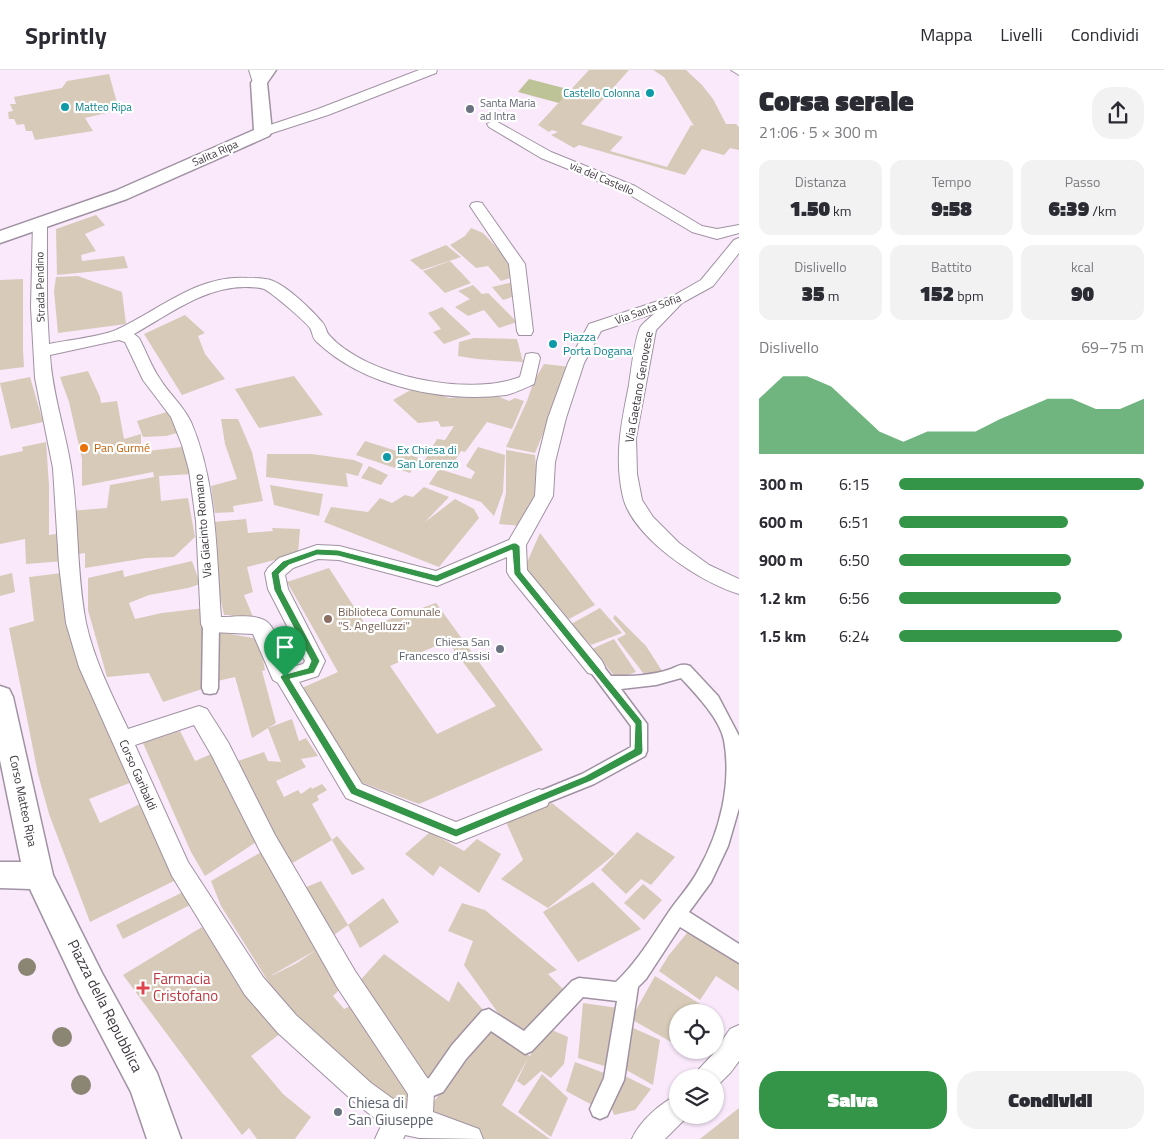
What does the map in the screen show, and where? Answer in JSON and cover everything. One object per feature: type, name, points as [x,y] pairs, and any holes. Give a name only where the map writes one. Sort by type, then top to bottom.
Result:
[{"type":"street","name":"Salita Ripa","points":[[0,237],[121,194],[263,132],[323,112],[431,70]]},
{"type":"street","points":[[261,74],[263,132]]},
{"type":"street","name":"via del Castello","points":[[494,124],[546,155],[630,188],[697,229],[717,234],[739,229]]},
{"type":"street","points":[[477,206],[517,264],[525,331]]},
{"type":"street","name":"Strada Pendino","points":[[40,223],[39,307],[42,351]]},
{"type":"street","name":"Via Santa Sofia","points":[[516,546],[544,496],[548,453],[558,418],[576,363],[595,328],[679,299],[707,282],[739,243]]},
{"type":"street","points":[[42,351],[119,335],[214,285],[245,282],[269,286],[288,299],[317,326],[321,338],[341,353],[372,371],[406,383],[453,390],[506,389],[528,380],[532,358]]},
{"type":"street","name":"Via Gaetano Genovese","points":[[679,299],[648,328],[628,438],[628,474],[633,500],[646,522],[672,548],[702,570],[737,586]]},
{"type":"street","name":"Via Giacinto Romano","points":[[119,335],[131,338],[155,385],[172,404],[182,421],[201,479],[211,624]]},
{"type":"street","name":"Corso Garibaldi","points":[[42,351],[43,378],[62,468],[69,565],[76,623],[89,667],[180,869],[254,986],[287,1024],[402,1128]]},
{"type":"street","points":[[210,688],[211,624],[259,626],[266,636],[280,674],[285,677],[354,791],[456,833],[588,779],[639,751],[639,724],[517,572],[516,546],[437,578],[338,553],[317,552],[286,563],[275,573],[278,590],[315,661],[311,670],[285,677]]},
{"type":"street","points":[[402,1128],[421,1091],[436,1085],[459,1052],[489,1018],[525,1044],[579,987],[619,992],[639,973],[677,914],[706,876],[722,838],[730,811],[735,775],[732,738],[712,701],[684,670],[666,678],[634,682],[601,675]]},
{"type":"street","name":"Corso Matteo Ripa","points":[[0,696],[39,876]]},
{"type":"street","points":[[122,740],[199,715],[220,749],[267,842],[346,979],[421,1091]]},
{"type":"street","points":[[0,875],[39,876]]},
{"type":"street","name":"Piazza della Repubblica","points":[[39,876],[91,984],[145,1085],[164,1139]]},
{"type":"street","points":[[677,914],[739,954]]},
{"type":"street","points":[[600,1108],[614,1080],[629,983]]},
{"type":"street","points":[[716,1069],[739,1038]]},
{"type":"street","points":[[646,1139],[669,1117]]},
{"type":"street","points":[[402,1128],[436,1125],[469,1139]]},
{"type":"green space","points":[[529,79],[579,92],[570,106],[518,92]]},
{"type":"building","points":[[589,70],[629,70],[581,124],[623,137],[610,151],[667,167],[691,125],[694,126],[664,77],[653,70],[686,70],[713,99],[726,124],[736,124],[739,127],[739,150],[730,148],[724,155],[702,149],[685,175],[579,145],[574,148],[551,135],[558,132],[552,130],[549,132],[538,125]]},
{"type":"building","name":"Matteo Ripa","points":[[109,74],[119,110],[85,118],[93,131],[35,140],[32,131],[26,131],[24,124],[17,125],[14,119],[9,119],[8,112],[13,111],[10,104],[16,104],[14,97],[62,88],[67,81]]},
{"type":"building","points":[[96,215],[105,225],[85,234],[96,251],[81,255],[82,261],[124,256],[128,268],[57,275],[56,229]]},
{"type":"building","points":[[471,228],[483,233],[515,267],[516,276],[501,281],[488,266],[476,268],[450,245],[465,236]]},
{"type":"building","points":[[446,245],[461,257],[422,270],[410,260]]},
{"type":"building","points":[[450,261],[471,283],[445,293],[423,271]]},
{"type":"building","points":[[78,276],[122,292],[126,324],[58,333],[54,291],[56,277]]},
{"type":"building","points":[[23,279],[24,367],[0,370],[0,280]]},
{"type":"building","points":[[516,283],[518,295],[503,300],[492,287]]},
{"type":"building","points":[[473,285],[482,294],[488,293],[517,322],[499,328],[484,310],[468,316],[455,307],[470,299],[458,291]]},
{"type":"building","points":[[442,307],[471,334],[444,344],[433,332],[441,329],[428,313]]},
{"type":"building","points":[[185,315],[205,333],[198,336],[205,354],[225,379],[182,395],[144,334]]},
{"type":"building","points":[[474,338],[517,339],[523,362],[458,356],[459,342]]},
{"type":"building","points":[[544,364],[571,367],[535,453],[506,447],[534,381]]},
{"type":"building","points":[[88,371],[101,403],[117,401],[124,439],[141,434],[141,449],[131,451],[131,453],[190,446],[192,474],[159,476],[161,501],[188,498],[195,537],[174,557],[146,558],[85,568],[85,553],[73,555],[69,511],[107,508],[110,485],[154,477],[153,472],[82,486],[82,459],[69,402],[60,377]]},
{"type":"building","points":[[294,376],[323,415],[259,428],[235,389]]},
{"type":"building","points":[[30,377],[43,422],[11,429],[0,383]]},
{"type":"building","points":[[416,387],[449,398],[495,395],[509,401],[515,398],[524,401],[512,429],[487,422],[465,452],[461,451],[449,470],[422,465],[437,439],[445,440],[454,426],[441,427],[438,421],[418,423],[393,400]]},
{"type":"building","points":[[170,411],[181,432],[166,436],[143,437],[137,421]]},
{"type":"building","points":[[221,419],[238,419],[252,452],[263,501],[233,506],[234,512],[215,513],[211,486],[237,479],[225,444]]},
{"type":"building","name":"Ex Chiesa di San Lorenzo","points":[[365,441],[419,458],[410,473],[356,455]]},
{"type":"building","points":[[46,442],[49,485],[49,535],[63,533],[64,561],[26,564],[25,539],[0,544],[0,456],[23,451],[22,447]]},
{"type":"building","points":[[478,447],[505,455],[503,492],[494,516],[481,502],[429,484],[439,469],[471,479],[475,472],[466,466]]},
{"type":"building","points":[[506,450],[535,455],[536,467],[543,468],[541,495],[523,526],[499,524],[506,493]]},
{"type":"building","points":[[267,454],[312,454],[354,460],[363,464],[358,476],[346,473],[348,487],[266,477]]},
{"type":"building","points":[[369,466],[388,475],[381,485],[361,478]]},
{"type":"building","points":[[270,485],[323,494],[319,516],[274,505]]},
{"type":"building","points":[[424,487],[449,497],[425,522],[455,499],[474,509],[479,518],[439,567],[324,522],[331,507],[368,512],[380,498],[392,503],[405,495],[413,497]]},
{"type":"building","points":[[246,519],[248,533],[273,531],[272,528],[300,529],[298,554],[247,567],[253,592],[244,595],[253,617],[238,622],[231,615],[224,615],[215,571],[214,522]]},
{"type":"building","points":[[540,533],[595,605],[569,619],[525,567]]},
{"type":"building","points":[[192,561],[200,584],[149,595],[129,603],[135,619],[162,613],[205,608],[201,662],[205,688],[163,702],[149,673],[107,677],[88,610],[88,578],[123,570],[124,577]]},
{"type":"building","points":[[329,568],[367,627],[436,603],[543,750],[419,804],[355,780],[302,688],[338,672],[287,582]],"holes":[[[447,641],[496,706],[437,734],[390,666]]]},
{"type":"building","points":[[12,573],[15,592],[0,596],[0,576]]},
{"type":"building","points":[[62,573],[132,782],[89,799],[100,823],[140,804],[176,880],[90,922],[49,814],[38,774],[9,628],[34,621],[29,577]]},
{"type":"building","points":[[600,608],[622,633],[591,645],[571,624]]},
{"type":"building","points":[[615,615],[646,646],[664,674],[647,678],[617,639],[626,634],[613,618]]},
{"type":"building","points":[[213,631],[259,639],[265,670],[262,671],[276,723],[252,738],[235,677],[213,682]]},
{"type":"building","points":[[614,639],[636,672],[617,679],[592,649]]},
{"type":"building","points":[[292,719],[299,741],[306,738],[318,756],[301,759],[306,767],[276,781],[284,797],[298,790],[301,794],[311,787],[312,789],[322,784],[327,790],[317,796],[319,800],[312,804],[332,840],[289,865],[271,827],[235,762],[264,752],[268,761],[281,762],[268,728]]},
{"type":"building","points":[[180,731],[195,761],[216,752],[259,840],[205,876],[191,852],[143,743]]},
{"type":"building","points":[[552,803],[615,854],[548,908],[501,879],[523,860],[506,822]]},
{"type":"building","points":[[430,832],[464,851],[477,839],[501,854],[479,893],[440,866],[433,876],[405,854]]},
{"type":"building","points":[[637,832],[675,857],[651,885],[641,879],[626,894],[601,870]]},
{"type":"building","points":[[337,836],[365,869],[352,875],[332,840]]},
{"type":"building","points":[[263,851],[343,986],[333,996],[344,1009],[353,1005],[418,1103],[404,1113],[283,1005],[221,906],[211,881]],"holes":[[[316,950],[297,963],[273,975],[272,975]]]},
{"type":"building","points":[[321,881],[348,925],[328,939],[299,890]]},
{"type":"building","points":[[593,882],[641,929],[578,962],[543,912]]},
{"type":"building","points":[[643,884],[662,900],[644,920],[624,903]]},
{"type":"building","points":[[183,892],[190,905],[123,939],[116,925]]},
{"type":"building","points":[[383,898],[399,922],[360,948],[348,925]]},
{"type":"building","points":[[462,903],[485,910],[557,970],[548,974],[565,991],[525,1037],[503,1020],[464,965],[473,941],[448,931]]},
{"type":"building","points":[[202,927],[247,997],[281,1033],[251,1056],[283,1094],[311,1117],[295,1139],[257,1139],[249,1128],[242,1135],[123,975]]},
{"type":"building","points":[[692,927],[739,963],[739,991],[716,976],[700,1000],[659,971],[669,955]]},
{"type":"building","points":[[384,954],[449,1002],[458,981],[484,1011],[433,1083],[407,1061],[408,1047],[356,985]]},
{"type":"building","points":[[655,976],[700,1004],[669,1004],[669,1041],[631,1019]]},
{"type":"building","points":[[583,1003],[618,1008],[611,1068],[578,1058]]},
{"type":"building","points":[[545,1027],[568,1037],[564,1064],[551,1078],[541,1071],[524,1086],[517,1081],[528,1058],[502,1105],[550,1139],[483,1139],[427,1110],[492,1029],[530,1056]]},
{"type":"building","points":[[631,1027],[660,1040],[653,1085],[621,1067]]},
{"type":"building","points":[[575,1062],[612,1076],[598,1108],[566,1091]]},
{"type":"building","points":[[542,1074],[568,1098],[551,1137],[518,1112]]},
{"type":"building","points":[[625,1076],[651,1089],[635,1110],[614,1115],[610,1104]]},
{"type":"building","points":[[739,1108],[739,1139],[700,1139],[719,1124],[724,1124],[724,1120]]},
{"type":"place","name":"Castello Colonna","points":[[650,93]]},
{"type":"place","name":"Matteo Ripa","points":[[65,107]]},
{"type":"place","name":"Santa Maria ad Intra","points":[[470,109]]},
{"type":"place","name":"Piazza Porta Dogana","points":[[553,344]]},
{"type":"place","name":"Pan Gurmé","points":[[84,448]]},
{"type":"place","name":"Ex Chiesa di San Lorenzo","points":[[387,457]]},
{"type":"place","name":"Biblioteca Comunale \"S. Angelluzzi\"","points":[[328,619]]},
{"type":"place","name":"Chiesa San Francesco d'Assisi","points":[[500,649]]},
{"type":"place","name":"Farmacia Cristofano","points":[[143,988]]},
{"type":"place","name":"Chiesa di San Giuseppe","points":[[338,1112]]},
{"type":"route","points":[[516,546],[517,572],[639,724],[639,751],[588,779],[456,833],[354,791],[285,677],[311,670],[315,661],[278,590],[275,573],[286,563],[317,552],[338,553],[437,578],[516,546]]}]
